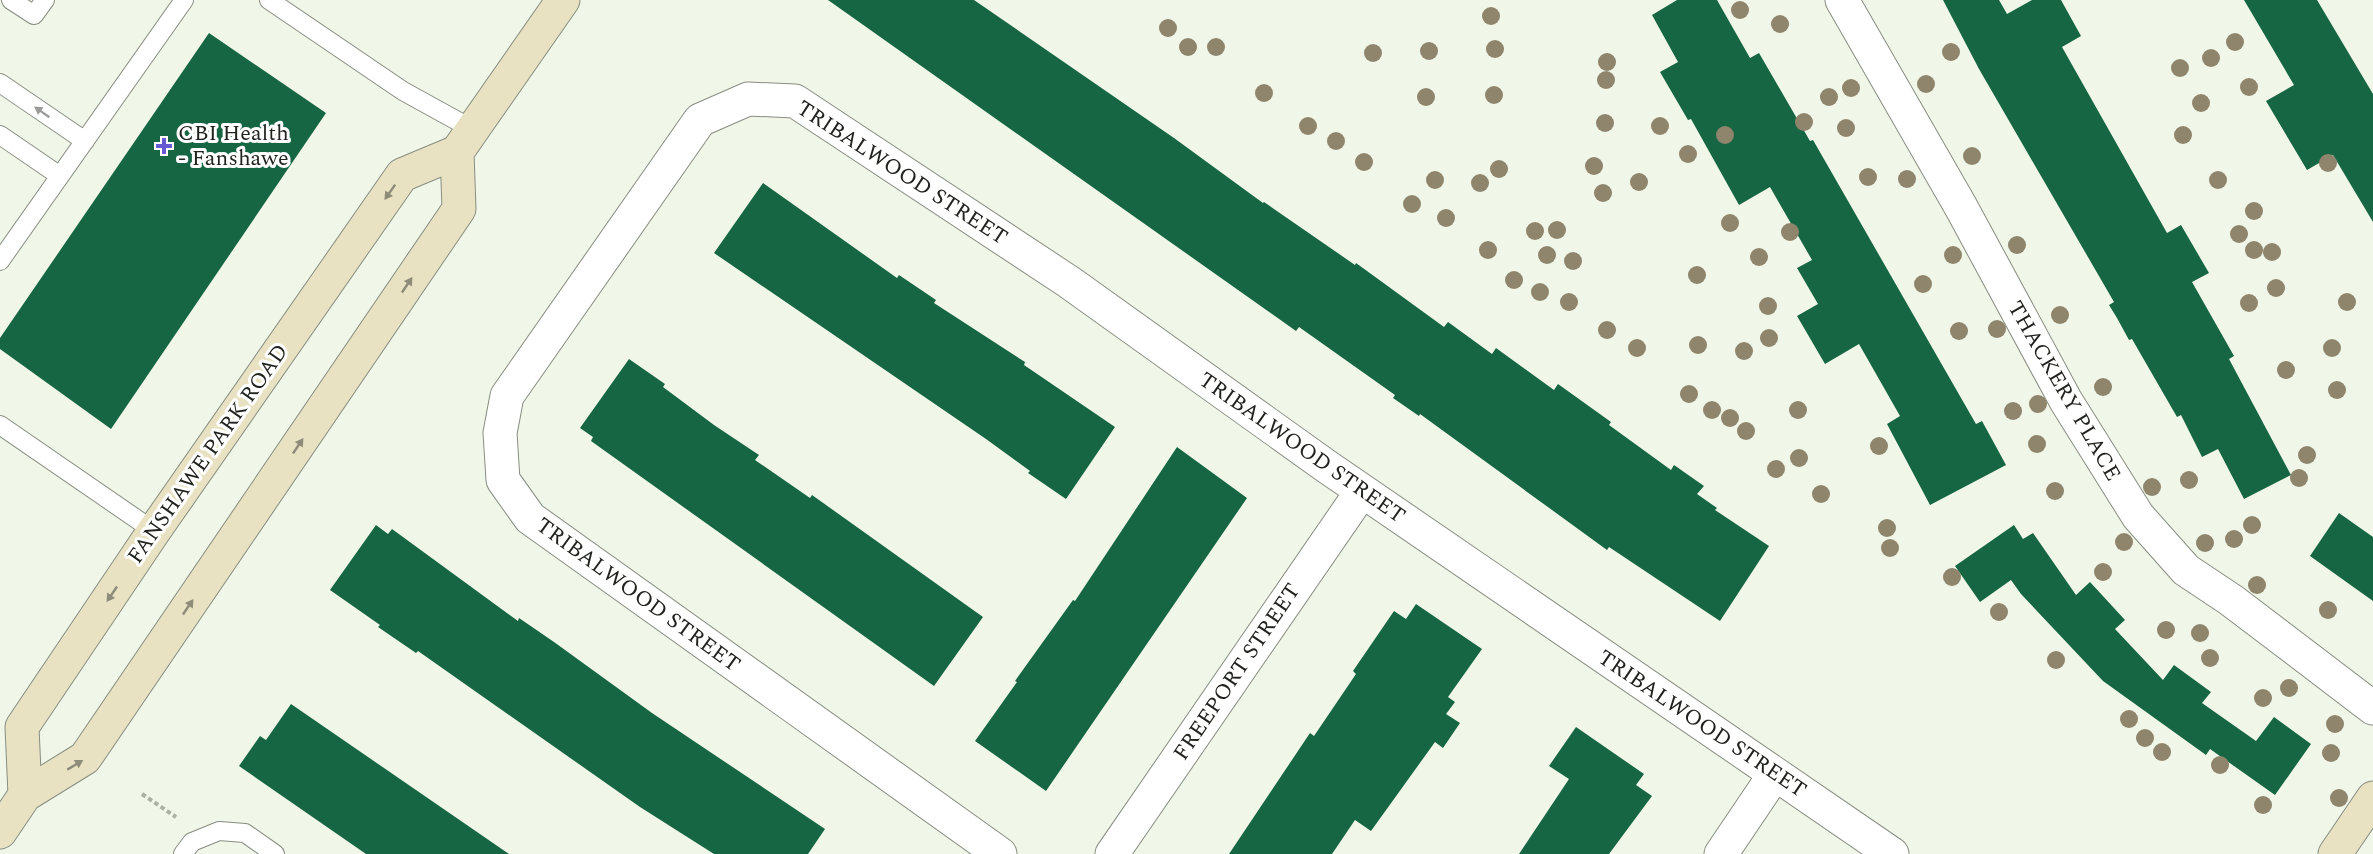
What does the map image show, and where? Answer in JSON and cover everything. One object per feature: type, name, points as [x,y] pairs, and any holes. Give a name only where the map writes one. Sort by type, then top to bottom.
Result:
[{"type":"main road","points":[[0,831],[25,795],[85,759],[459,209],[464,141],[563,0]]},
{"type":"main road","name":"FANSHAWE PARK ROAD","points":[[25,795],[22,727],[154,531],[402,175],[464,141]]},
{"type":"main road","points":[[2335,854],[2373,798]]},
{"type":"street","name":"THACKERY PLACE","points":[[1842,0],[1961,207],[2066,401],[2138,516],[2186,570],[2231,600],[2373,708]]},
{"type":"street","name":"TRIBALWOOD STREET","points":[[1000,854],[530,518],[503,480],[500,433],[507,396],[700,120],[748,99],[795,101],[1069,282],[1362,491],[1892,854]]},
{"type":"street","name":"FREEPORT STREET","points":[[1113,854],[1362,491]]},
{"type":"street","points":[[1721,854],[1775,774]]},
{"type":"lane","points":[[11,0],[34,15],[45,0]]},
{"type":"lane","points":[[0,261],[184,0]]},
{"type":"lane","points":[[269,0],[403,90],[464,141]]},
{"type":"lane","points":[[0,83],[85,141]]},
{"type":"lane","points":[[0,135],[60,176]]},
{"type":"lane","points":[[0,426],[154,531]]},
{"type":"lane","points":[[183,854],[192,842],[219,831],[244,833],[275,854]]},
{"type":"path","points":[[142,794],[204,837]]},
{"type":"building","points":[[828,0],[974,0],[1174,138],[1263,203],[1355,265],[1356,263],[1444,327],[1448,322],[1492,354],[1496,348],[1554,390],[1558,384],[1611,422],[1609,425],[1671,470],[1674,465],[1704,486],[1697,494],[1717,508],[1715,510],[1769,546],[1720,621],[1609,547],[1607,550],[1420,414],[1419,416],[1393,398],[1395,395],[1299,327],[1296,331]]},
{"type":"building","points":[[1677,0],[1717,0],[1750,58],[1759,53],[1810,141],[1813,140],[1976,424],[1982,421],[2006,465],[1930,505],[1887,424],[1900,416],[1859,344],[1825,364],[1797,316],[1818,304],[1797,268],[1812,260],[1770,187],[1739,205],[1691,119],[1688,120],[1660,72],[1678,62],[1652,15]]},
{"type":"building","points":[[1943,0],[1999,0],[2007,14],[2032,0],[2061,0],[2081,36],[2062,47],[2167,233],[2181,225],[2209,273],[2192,282],[2234,356],[2229,359],[2291,475],[2244,499],[2218,449],[2202,457],[2181,415],[2177,417],[2132,339],[2129,340],[2109,305],[2114,302],[1979,69]]},
{"type":"building","points":[[2244,0],[2317,0],[2373,94],[2373,222],[2333,155],[2307,170],[2266,101],[2294,85]]},
{"type":"building","points":[[209,33],[326,113],[111,429],[0,349],[0,338]]},
{"type":"building","points":[[763,183],[897,278],[899,275],[936,300],[934,303],[1025,362],[1024,365],[1115,427],[1066,499],[1028,473],[1030,471],[986,439],[714,253]]},
{"type":"building","points":[[629,359],[665,384],[663,387],[714,425],[759,455],[755,460],[810,498],[812,495],[983,617],[934,686],[591,441],[593,437],[580,428]]},
{"type":"building","points":[[1177,447],[1247,498],[1046,791],[975,741],[1017,682],[1015,681],[1073,600],[1075,601]]},
{"type":"building","points":[[2339,513],[2373,537],[2373,601],[2310,556]]},
{"type":"building","points":[[376,525],[388,534],[392,529],[518,621],[519,618],[652,713],[825,829],[808,854],[714,854],[640,807],[418,651],[416,653],[378,627],[380,625],[330,590]]},
{"type":"building","points":[[2014,525],[2023,539],[2033,533],[2076,595],[2090,582],[2125,620],[2115,629],[2163,680],[2174,665],[2211,692],[2202,703],[2256,741],[2274,717],[2311,744],[2275,795],[2210,749],[2206,755],[2103,681],[2021,594],[2011,580],[1980,602],[1955,566]]},
{"type":"building","points":[[1416,604],[1482,649],[1448,697],[1455,702],[1446,714],[1460,723],[1443,748],[1435,742],[1371,831],[1355,820],[1332,854],[1229,854],[1310,733],[1314,736],[1356,674],[1353,671],[1394,611],[1406,619]]},
{"type":"building","points":[[291,704],[509,854],[366,854],[239,766],[260,736],[266,740]]},
{"type":"building","points":[[1576,727],[1644,774],[1636,785],[1652,796],[1609,854],[1519,854],[1569,779],[1549,766]]},
{"type":"place","name":"CBI Health - Fanshawe","points":[[164,146]]}]
